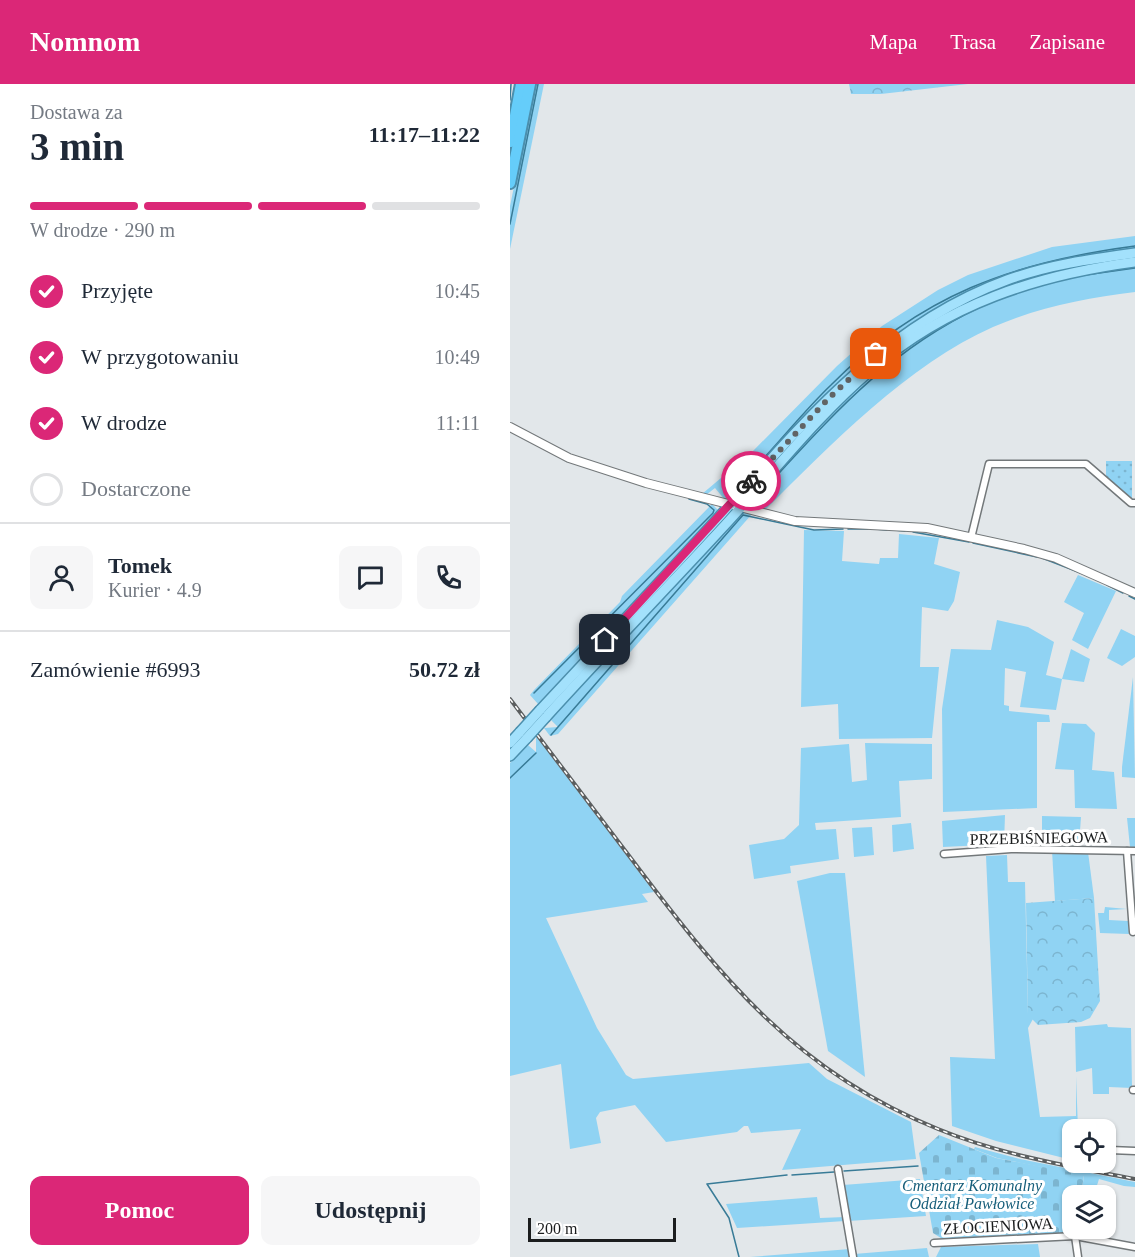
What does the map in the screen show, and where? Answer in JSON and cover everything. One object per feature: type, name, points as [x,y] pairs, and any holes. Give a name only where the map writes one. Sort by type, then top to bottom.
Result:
[{"type":"highway","points":[[510,142],[521,84]]},
{"type":"highway","points":[[510,183],[530,84]]},
{"type":"main road","points":[[510,756],[524,735],[729,505],[848,379],[876,354],[927,318],[971,295],[1023,275],[1063,264],[1135,253]]},
{"type":"main road","points":[[543,714],[858,381],[899,348],[931,326],[973,304],[1025,284],[1065,273],[1135,262]]},
{"type":"main road","points":[[510,743],[524,735]]},
{"type":"street","points":[[510,427],[550,450],[592,467],[729,505],[808,523],[927,528],[1056,558],[1135,593]]},
{"type":"street","points":[[971,538],[989,465],[1086,464],[1131,503],[1135,503]]},
{"type":"street","name":"PRZEBIŚNIEGOWA","points":[[944,854],[1011,849],[1135,851]]},
{"type":"street","points":[[1127,851],[1133,932]]},
{"type":"street","points":[[1116,1150],[1135,1151]]},
{"type":"street","points":[[838,1169],[853,1257]]},
{"type":"street","name":"ZŁOCIENIOWA","points":[[934,1243],[1062,1237]]},
{"type":"street","points":[[1076,1239],[1078,1257]]},
{"type":"street","name":"ZŁOCIENIOWA","points":[[1094,1239],[1135,1246]]},
{"type":"green space","points":[[535,84],[544,84],[510,249],[510,206]]},
{"type":"green space","points":[[849,84],[968,84],[881,94],[851,94]]},
{"type":"green space","points":[[1135,236],[1135,248],[1045,265],[1005,277],[932,310],[862,360],[827,393],[727,499],[725,500],[715,488],[706,495],[702,494],[753,451],[837,366],[882,326],[938,290],[968,275],[1052,247]]},
{"type":"green space","points":[[1135,267],[1135,292],[1081,300],[1010,320],[962,343],[931,362],[872,408],[765,510],[753,508],[750,504],[767,481],[859,385],[879,368],[938,327],[1000,298],[1031,288],[1064,279]]},
{"type":"green space","points":[[1106,461],[1132,461],[1132,500],[1106,478]]},
{"type":"green space","points":[[712,504],[718,510],[716,513],[538,704],[530,695],[534,690]]},
{"type":"green space","points":[[740,513],[752,514],[558,734],[550,736],[544,728],[558,727],[551,720],[555,714]]},
{"type":"green space","points":[[804,530],[844,531],[842,561],[879,564],[880,558],[898,558],[899,534],[939,538],[934,564],[960,572],[954,601],[948,611],[922,607],[920,667],[939,667],[932,738],[839,739],[838,704],[801,707]]},
{"type":"green space","points":[[1078,575],[1116,591],[1088,649],[1072,640],[1084,613],[1064,602]]},
{"type":"green space","points":[[997,620],[1028,627],[1054,642],[1046,675],[1062,679],[1056,710],[1020,707],[1026,672],[1005,668],[1004,705],[1009,706],[1009,711],[1049,715],[1050,722],[1037,722],[1037,808],[943,812],[942,709],[951,649],[991,650]]},
{"type":"green space","points":[[1121,629],[1135,636],[1135,657],[1122,666],[1107,658]]},
{"type":"green space","points":[[1071,649],[1090,659],[1084,682],[1062,679]]},
{"type":"green space","points":[[1133,677],[1135,778],[1122,777]]},
{"type":"green space","points":[[1062,723],[1086,724],[1095,733],[1092,770],[1114,772],[1117,809],[1075,808],[1074,770],[1055,769]]},
{"type":"green space","points":[[536,736],[654,892],[642,894],[648,902],[546,918],[597,1028],[626,1075],[633,1079],[809,1063],[827,1079],[911,1122],[916,1159],[782,1170],[801,1129],[751,1133],[748,1126],[744,1126],[737,1132],[666,1142],[635,1105],[600,1112],[596,1118],[601,1143],[570,1149],[561,1064],[510,1076],[510,763],[528,745],[536,752]]},
{"type":"green space","points":[[865,743],[932,744],[932,779],[899,781],[901,817],[815,823],[816,830],[836,829],[839,859],[790,866],[791,873],[754,879],[749,845],[784,839],[799,825],[801,748],[849,744],[852,782],[867,780]]},
{"type":"green space","points":[[1005,815],[1004,844],[943,847],[942,821]]},
{"type":"green space","points":[[1042,816],[1081,817],[1079,845],[1042,845]]},
{"type":"green space","points":[[1127,818],[1135,818],[1135,847],[1130,847]]},
{"type":"green space","points":[[911,823],[914,849],[893,852],[892,825]]},
{"type":"green space","points":[[872,827],[874,855],[854,857],[852,828]]},
{"type":"green space","points":[[1052,851],[1088,852],[1094,898],[1055,901]]},
{"type":"green space","points":[[1007,855],[1008,882],[1025,882],[1028,1014],[1033,1019],[1028,1028],[1040,1117],[1076,1116],[1076,1076],[1078,1119],[1062,1119],[1062,1158],[996,1141],[952,1126],[950,1057],[995,1059],[986,856]]},
{"type":"green space","points":[[830,873],[845,873],[865,1077],[828,1051],[797,881]]},
{"type":"green space","points":[[1094,898],[1100,1001],[1090,1018],[1081,1022],[1038,1025],[1028,1015],[1026,903]]},
{"type":"green space","points":[[1105,907],[1127,909],[1109,910],[1109,920],[1128,921],[1129,934],[1100,933],[1098,913],[1104,913]]},
{"type":"green space","points":[[1107,1024],[1108,1027],[1131,1028],[1132,1088],[1109,1087],[1109,1094],[1093,1094],[1092,1068],[1076,1072],[1075,1027]]},
{"type":"green space","name":"Cmentarz Komunalny Oddział Pawłowice","points":[[939,1135],[996,1158],[1062,1171],[1062,1173],[1084,1175],[1082,1185],[1062,1185],[1062,1233],[944,1240],[933,1233],[919,1153]]},
{"type":"green space","points":[[975,1147],[1062,1167],[1062,1171],[997,1158],[974,1149]]},
{"type":"green space","points":[[1070,1173],[1090,1173],[1135,1182],[1135,1187],[1099,1179],[1097,1185],[1083,1185],[1084,1176]]},
{"type":"green space","points":[[920,1179],[926,1216],[848,1221],[843,1185]]},
{"type":"green space","points":[[817,1197],[820,1218],[845,1217],[845,1221],[737,1228],[726,1204]]},
{"type":"green space","points":[[1038,1244],[1040,1257],[936,1257],[941,1247]]},
{"type":"green space","points":[[927,1248],[929,1257],[855,1257],[854,1254]]},
{"type":"green space","points":[[850,1249],[851,1257],[750,1257]]},
{"type":"waterway","points":[[510,100],[511,84]]},
{"type":"waterway","points":[[510,224],[538,84]]},
{"type":"waterway","points":[[728,497],[737,484],[751,472],[831,385],[865,354],[899,328],[934,306],[1009,273],[1049,262],[1135,246]]},
{"type":"waterway","points":[[1085,275],[1135,268]]},
{"type":"waterway","points":[[754,500],[832,417],[885,368],[945,325],[980,307]]},
{"type":"waterway","points":[[534,693],[713,513],[714,510],[707,504],[689,499]]},
{"type":"waterway","points":[[551,735],[743,515],[814,530],[843,529]]},
{"type":"waterway","points":[[848,529],[868,529]]},
{"type":"waterway","points":[[875,529],[887,530]]},
{"type":"waterway","points":[[894,530],[905,531]]},
{"type":"waterway","points":[[913,532],[969,542]]},
{"type":"waterway","points":[[973,543],[1037,557]]},
{"type":"waterway","points":[[1042,558],[1086,575]]},
{"type":"waterway","points":[[1107,585],[1123,593]]},
{"type":"waterway","points":[[1129,596],[1135,599]]},
{"type":"waterway","points":[[510,778],[536,753]]},
{"type":"waterway","points":[[844,1171],[918,1166]]},
{"type":"waterway","points":[[792,1175],[834,1172]]},
{"type":"waterway","points":[[739,1257],[729,1218],[707,1184],[787,1175]]},
{"type":"railway","points":[[510,699],[698,945],[731,983],[803,1050],[843,1080],[888,1106],[938,1129],[1010,1153],[1135,1179]]},
{"type":"way so far","points":[[751,481],[829,398],[876,354]]},
{"type":"route","points":[[605,640],[751,481]]}]
